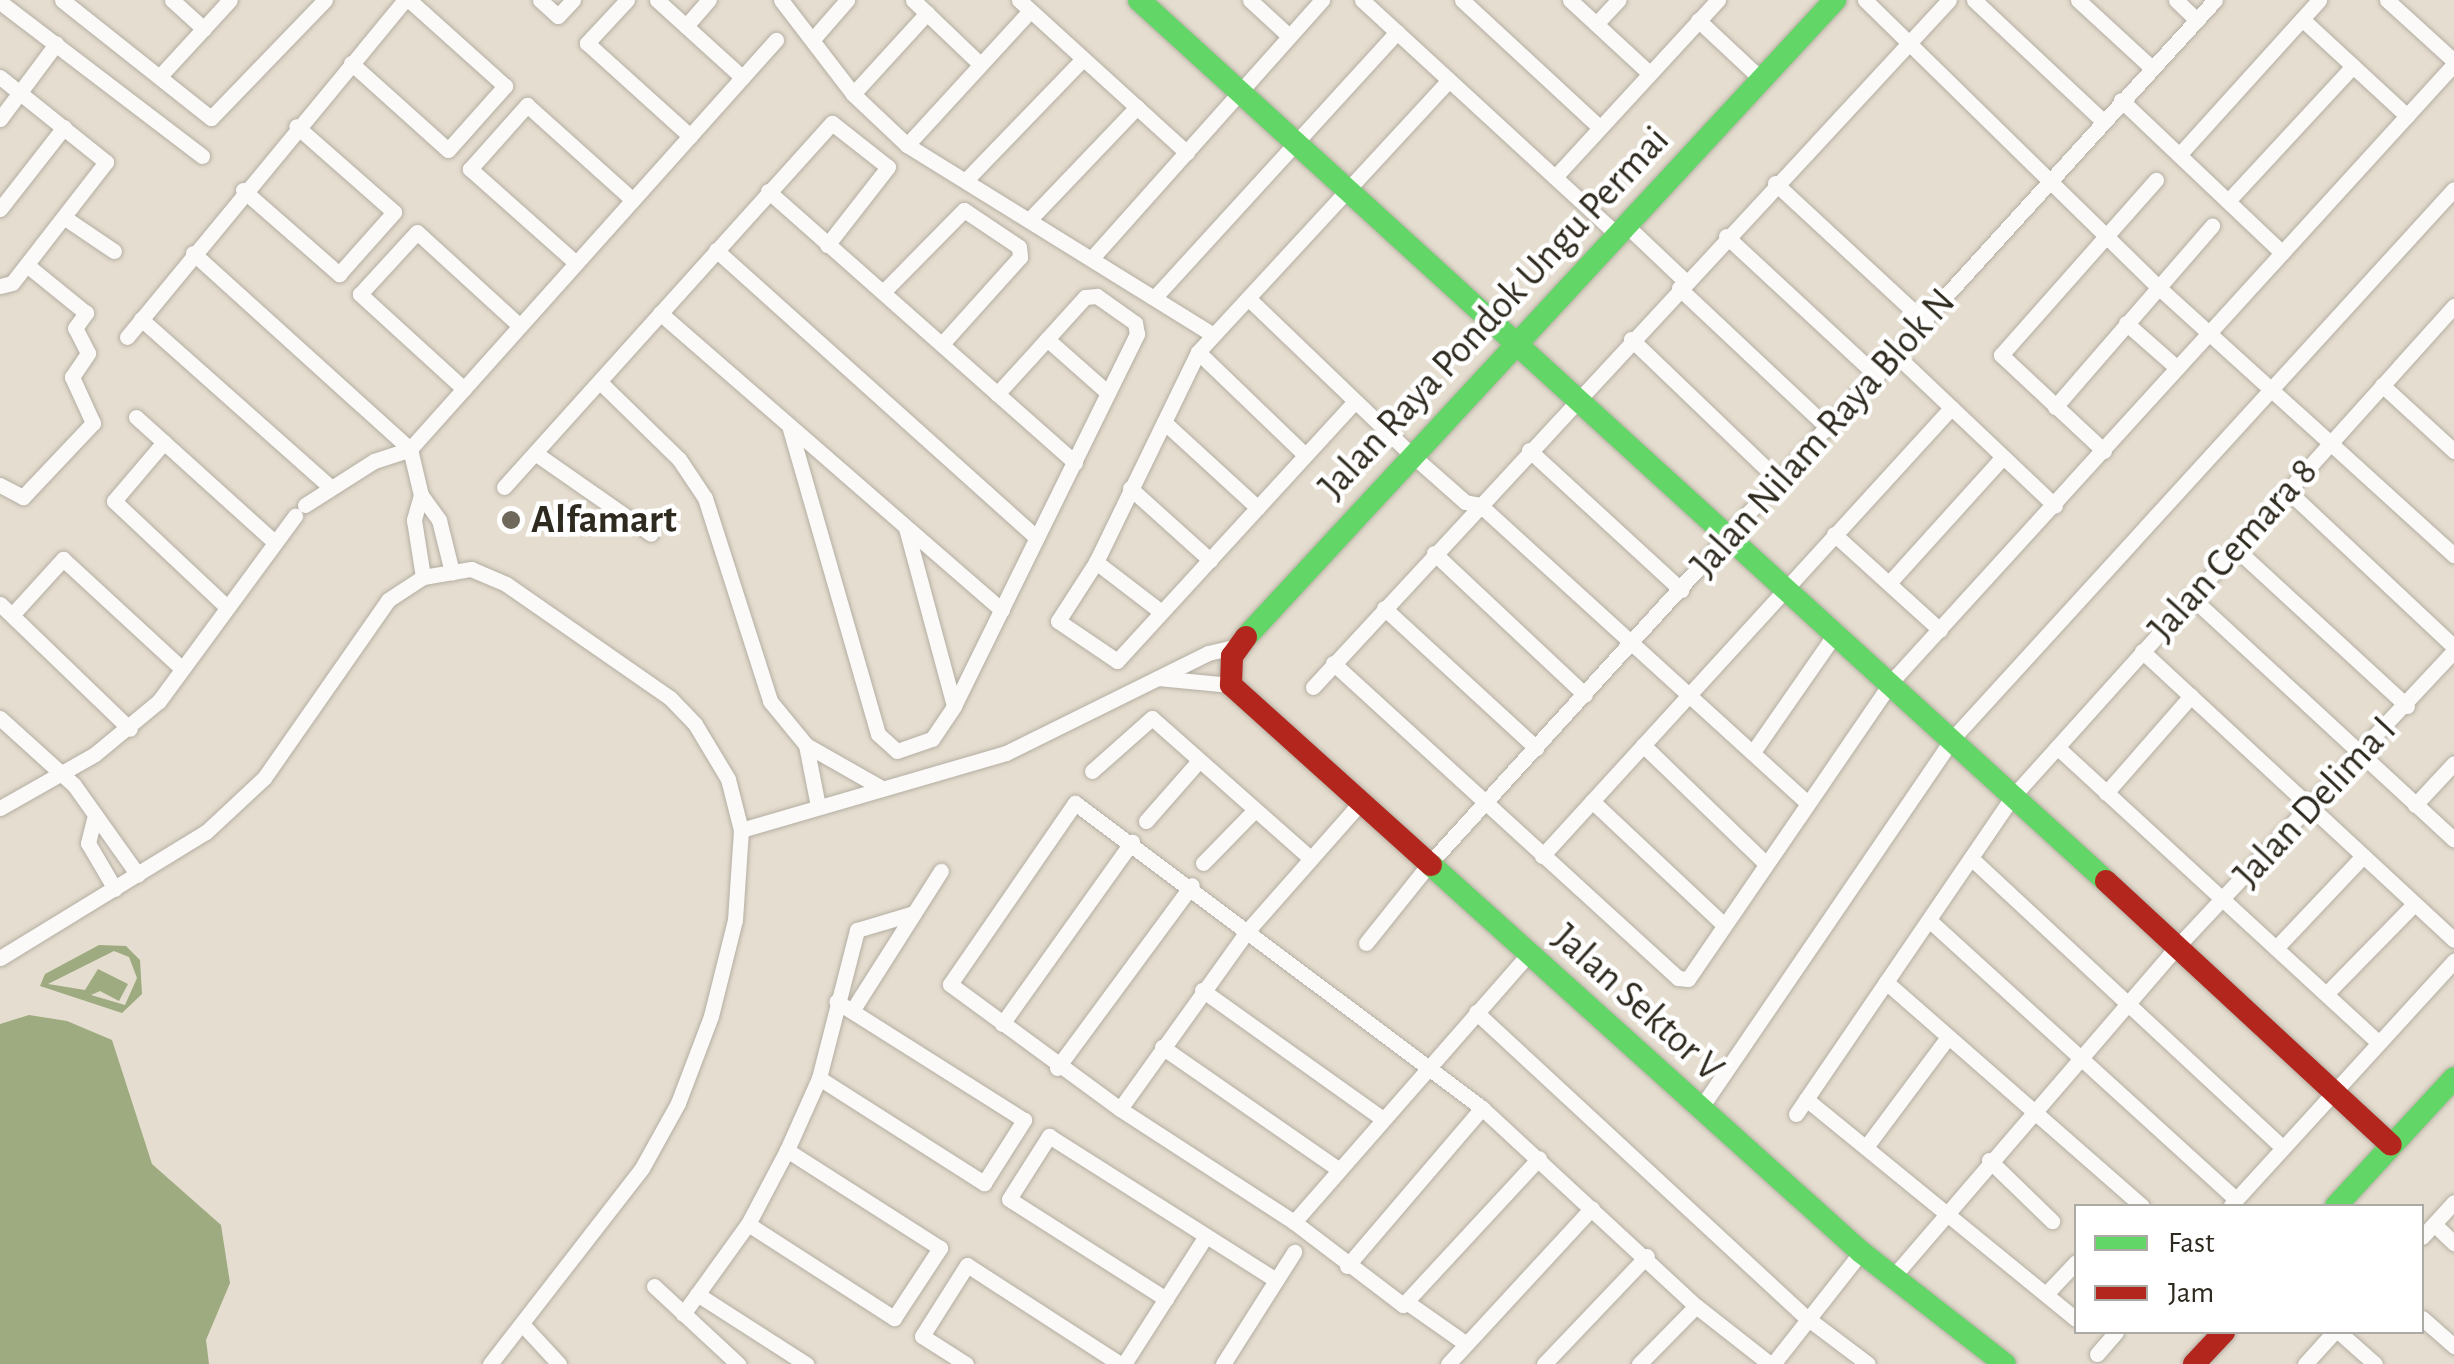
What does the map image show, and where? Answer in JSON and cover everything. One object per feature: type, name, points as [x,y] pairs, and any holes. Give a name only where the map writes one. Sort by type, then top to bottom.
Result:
[{"type":"street","points":[[62,0],[214,117],[325,0]]},
{"type":"street","points":[[172,0],[204,29]]},
{"type":"street","points":[[160,76],[230,0]]},
{"type":"street","points":[[127,337],[296,126],[351,63],[407,0],[505,86],[448,150],[351,63]]},
{"type":"street","points":[[540,0],[558,16],[573,0]]},
{"type":"street","points":[[627,0],[588,43],[690,136]]},
{"type":"street","points":[[657,0],[742,77]]},
{"type":"street","points":[[686,26],[709,0]]},
{"type":"street","points":[[781,0],[853,94],[907,145],[1212,334]]},
{"type":"street","points":[[814,39],[847,0]]},
{"type":"street","points":[[913,0],[979,63]]},
{"type":"street","points":[[1139,0],[1349,194],[1732,535],[2014,795],[2174,950],[2391,1145]]},
{"type":"street","points":[[1250,0],[1289,36]]},
{"type":"street","points":[[1092,258],[1322,0]]},
{"type":"street","points":[[1362,0],[1554,177],[1682,284],[1829,428]]},
{"type":"street","points":[[1462,0],[1599,126]]},
{"type":"street","points":[[1570,0],[1648,72]]},
{"type":"street","points":[[1596,24],[1618,0]]},
{"type":"street","points":[[1554,177],[1718,0]]},
{"type":"street","name":"Jalan Raya Pondok Ungu Permai","points":[[1238,646],[1835,0]]},
{"type":"street","points":[[1865,0],[1910,40],[2104,236],[2454,556]]},
{"type":"street","points":[[1313,687],[1775,183],[1949,0]]},
{"type":"street","points":[[1974,0],[2102,120]]},
{"type":"street","points":[[2078,0],[2152,68]]},
{"type":"street","points":[[2176,0],[2197,20]]},
{"type":"street","name":"Jalan Nilam Raya Blok N","points":[[1366,943],[1429,864],[1926,324],[2046,180],[2216,0]]},
{"type":"street","points":[[2179,155],[2319,0]]},
{"type":"street","points":[[1333,663],[1681,980],[1690,978],[1723,924],[1892,682],[2056,506],[2454,62],[2387,0]]},
{"type":"street","points":[[0,2],[202,156]]},
{"type":"street","points":[[907,145],[1025,5],[1187,153]]},
{"type":"street","points":[[853,94],[927,13]]},
{"type":"street","points":[[2302,19],[2407,116]]},
{"type":"street","points":[[1698,20],[1761,79]]},
{"type":"street","points":[[1154,298],[1397,32]]},
{"type":"street","points":[[0,808],[62,774],[130,729],[182,669],[273,541],[300,510],[328,486],[410,449],[776,40]]},
{"type":"street","points":[[0,119],[56,44]]},
{"type":"street","points":[[966,179],[1083,59]]},
{"type":"street","points":[[2228,201],[2353,66]]},
{"type":"street","points":[[0,76],[106,160],[28,265],[10,286],[0,286]]},
{"type":"street","points":[[1355,402],[1118,661],[1058,621],[1096,562],[1198,352],[1349,194],[1449,80]]},
{"type":"street","points":[[2121,100],[2282,252]]},
{"type":"street","points":[[576,263],[470,169],[527,105],[633,200]]},
{"type":"street","points":[[1030,219],[1137,107]]},
{"type":"street","points":[[504,486],[832,123],[886,160],[885,173],[827,244]]},
{"type":"street","points":[[243,190],[339,274],[394,212],[296,126]]},
{"type":"street","points":[[0,209],[64,127]]},
{"type":"street","points":[[2104,451],[2001,355],[2156,180]]},
{"type":"street","points":[[1775,183],[1926,324]]},
{"type":"street","points":[[1700,1109],[1953,738],[2454,189]]},
{"type":"street","points":[[768,191],[1074,463]]},
{"type":"street","points":[[883,292],[964,210],[1019,248],[1020,257],[942,344]]},
{"type":"street","points":[[65,218],[114,250]]},
{"type":"street","points":[[2055,407],[2212,226]]},
{"type":"street","points":[[464,388],[360,294],[417,232],[520,326]]},
{"type":"street","points":[[1726,236],[1877,376]]},
{"type":"street","points":[[716,250],[1038,538]]},
{"type":"street","points":[[193,252],[410,449],[420,495],[414,520],[423,577]]},
{"type":"street","points":[[0,484],[23,497],[94,424],[72,377],[88,353],[76,328],[86,312],[28,265]]},
{"type":"street","points":[[790,429],[878,734],[897,751],[932,739],[954,706],[1138,334],[1135,323],[1097,296],[1085,297],[997,394]]},
{"type":"street","points":[[1248,298],[1413,456],[1465,502],[1480,505],[1807,802]]},
{"type":"street","name":"Jalan Cemara 8","points":[[1796,1114],[2014,795],[2454,306]]},
{"type":"street","points":[[660,314],[1002,610]]},
{"type":"street","points":[[141,319],[328,486]]},
{"type":"street","points":[[2126,323],[2178,368]]},
{"type":"street","points":[[1048,339],[1108,393]]},
{"type":"street","points":[[1631,339],[1780,482]]},
{"type":"street","points":[[1198,352],[1304,454]]},
{"type":"street","points":[[1896,356],[2056,506]]},
{"type":"street","points":[[600,382],[694,479],[720,536],[761,680],[806,745],[818,806]]},
{"type":"street","points":[[2382,385],[2453,449]]},
{"type":"street","points":[[1542,856],[1785,585],[1951,408]]},
{"type":"street","points":[[136,417],[273,541]]},
{"type":"street","points":[[1164,422],[1258,508]]},
{"type":"street","points":[[164,442],[114,501],[226,606]]},
{"type":"street","points":[[1529,450],[1681,590]]},
{"type":"street","points":[[535,453],[651,534]]},
{"type":"street","points":[[1889,582],[2004,457]]},
{"type":"street","points":[[1130,488],[1210,560]]},
{"type":"street","points":[[2287,490],[2454,649]]},
{"type":"street","points":[[420,495],[440,520],[452,572]]},
{"type":"street","points":[[906,528],[954,706]]},
{"type":"street","points":[[1834,534],[1940,630]]},
{"type":"street","points":[[2234,547],[2406,706]]},
{"type":"street","points":[[1434,553],[1585,694]]},
{"type":"street","points":[[130,729],[6,610],[63,558],[182,669]]},
{"type":"street","points":[[1096,562],[1160,611]]},
{"type":"street","points":[[0,958],[206,832],[264,778],[388,600],[423,577],[471,569],[506,584],[670,698],[696,724],[728,779],[742,830],[734,920],[711,1016],[678,1103],[642,1168],[490,1364]]},
{"type":"street","points":[[2190,596],[2454,840]]},
{"type":"street","points":[[1384,608],[1536,748]]},
{"type":"street","points":[[1752,752],[1837,632]]},
{"type":"street","points":[[1158,678],[1231,686],[1228,669],[1238,646]]},
{"type":"street","points":[[742,830],[880,786],[1006,753],[1208,653],[1238,646]]},
{"type":"street","name":"Jalan Delima I","points":[[1892,1278],[2174,950],[2362,755],[2454,649]]},
{"type":"street","points":[[2142,651],[2312,804],[2454,940]]},
{"type":"street","name":"Jalan Sektor V","points":[[1231,686],[1861,1252],[2005,1364]]},
{"type":"street","points":[[2106,792],[2191,696]]},
{"type":"street","points":[[0,718],[62,774],[94,820],[114,832],[138,876]]},
{"type":"street","points":[[1092,771],[1148,718],[1310,858]]},
{"type":"street","points":[[806,745],[880,786]]},
{"type":"street","points":[[1643,745],[1765,863]]},
{"type":"street","points":[[2056,747],[2379,1043]]},
{"type":"street","points":[[1146,821],[1197,763]]},
{"type":"street","points":[[2416,804],[2454,763]]},
{"type":"street","points":[[1592,801],[1723,924]]},
{"type":"street","points":[[1120,1108],[1248,930],[1361,802]]},
{"type":"street","points":[[1465,1343],[1408,1303],[1397,1304],[1294,1222],[1058,1068],[950,984],[1012,887],[1074,804],[1435,1059],[1482,1108],[1696,1306],[1775,1360],[1861,1252]]},
{"type":"street","points":[[1203,863],[1254,811]]},
{"type":"street","points":[[94,820],[88,843],[115,889]]},
{"type":"street","points":[[1002,1024],[1132,842]]},
{"type":"street","points":[[2276,948],[2363,856]]},
{"type":"street","points":[[1971,858],[2283,1148]]},
{"type":"street","points":[[852,1010],[940,872]]},
{"type":"street","points":[[1058,1068],[1192,885]]},
{"type":"street","points":[[2326,994],[2414,904]]},
{"type":"street","points":[[683,1314],[748,1224],[787,1150],[818,1078],[857,930],[914,913]]},
{"type":"street","points":[[1928,920],[2082,1058],[2233,1203],[2454,961]]},
{"type":"street","points":[[1294,1222],[1528,955]]},
{"type":"street","points":[[1886,982],[2135,1204]]},
{"type":"street","points":[[1202,990],[1382,1119]]},
{"type":"street","points":[[818,1078],[984,1182],[1024,1120],[836,1000]]},
{"type":"street","points":[[1476,1012],[1807,1318],[1868,1364]]},
{"type":"street","points":[[1866,1148],[1948,1037]]},
{"type":"street","points":[[1162,1047],[1338,1169]]},
{"type":"street","points":[[2338,1204],[2454,1078]]},
{"type":"street","points":[[1806,1099],[2074,1317]]},
{"type":"street","points":[[1346,1266],[1482,1108]]},
{"type":"street","points":[[1166,1299],[1010,1199],[1049,1136],[1276,1280]]},
{"type":"street","points":[[748,1224],[894,1318],[940,1248],[787,1150]]},
{"type":"street","points":[[1408,1303],[1539,1158]]},
{"type":"street","points":[[1990,1160],[2052,1221]]},
{"type":"street","points":[[2424,1235],[2454,1202]]},
{"type":"street","points":[[1448,1364],[1592,1208]]},
{"type":"street","points":[[2434,1224],[2454,1243]]},
{"type":"street","points":[[966,1364],[922,1336],[967,1266],[1122,1364],[1206,1236]]},
{"type":"street","points":[[1223,1364],[1294,1252]]},
{"type":"street","points":[[1544,1364],[1646,1256]]},
{"type":"street","points":[[2046,1294],[2074,1264]]},
{"type":"street","points":[[654,1286],[738,1364]]},
{"type":"street","points":[[697,1294],[806,1364]]},
{"type":"street","points":[[1639,1364],[1696,1306]]},
{"type":"street","points":[[2424,1320],[2454,1346]]},
{"type":"street","points":[[522,1326],[559,1364]]},
{"type":"street","points":[[2194,1364],[2222,1334]]},
{"type":"street","points":[[2305,1364],[2334,1334]]},
{"type":"street","points":[[2338,1334],[2375,1364]]},
{"type":"shaded area","points":[[99,945],[126,946],[140,960],[142,994],[122,1013],[40,986],[45,974]],"holes":[[[114,951],[129,957],[137,978],[125,1005],[91,995],[100,991],[119,1001],[128,984],[98,969],[85,990],[48,984]]]},
{"type":"shaded area","points":[[29,1015],[67,1021],[112,1040],[152,1164],[221,1225],[230,1283],[206,1340],[209,1364],[0,1364],[0,1024]]},
{"type":"traffic: fast","points":[[1139,0],[2106,881]]},
{"type":"traffic: fast","points":[[1246,637],[1835,0]]},
{"type":"traffic: fast","points":[[1431,865],[1861,1252],[2005,1364]]},
{"type":"traffic: fast","points":[[2338,1204],[2454,1078]]},
{"type":"traffic: jam","points":[[1246,637],[1232,656],[1231,685],[1431,865]]},
{"type":"traffic: jam","points":[[2106,881],[2391,1145]]},
{"type":"traffic: jam","points":[[2194,1364],[2222,1334]]},
{"type":"place","name":"Alfamart","points":[[511,520]]}]
